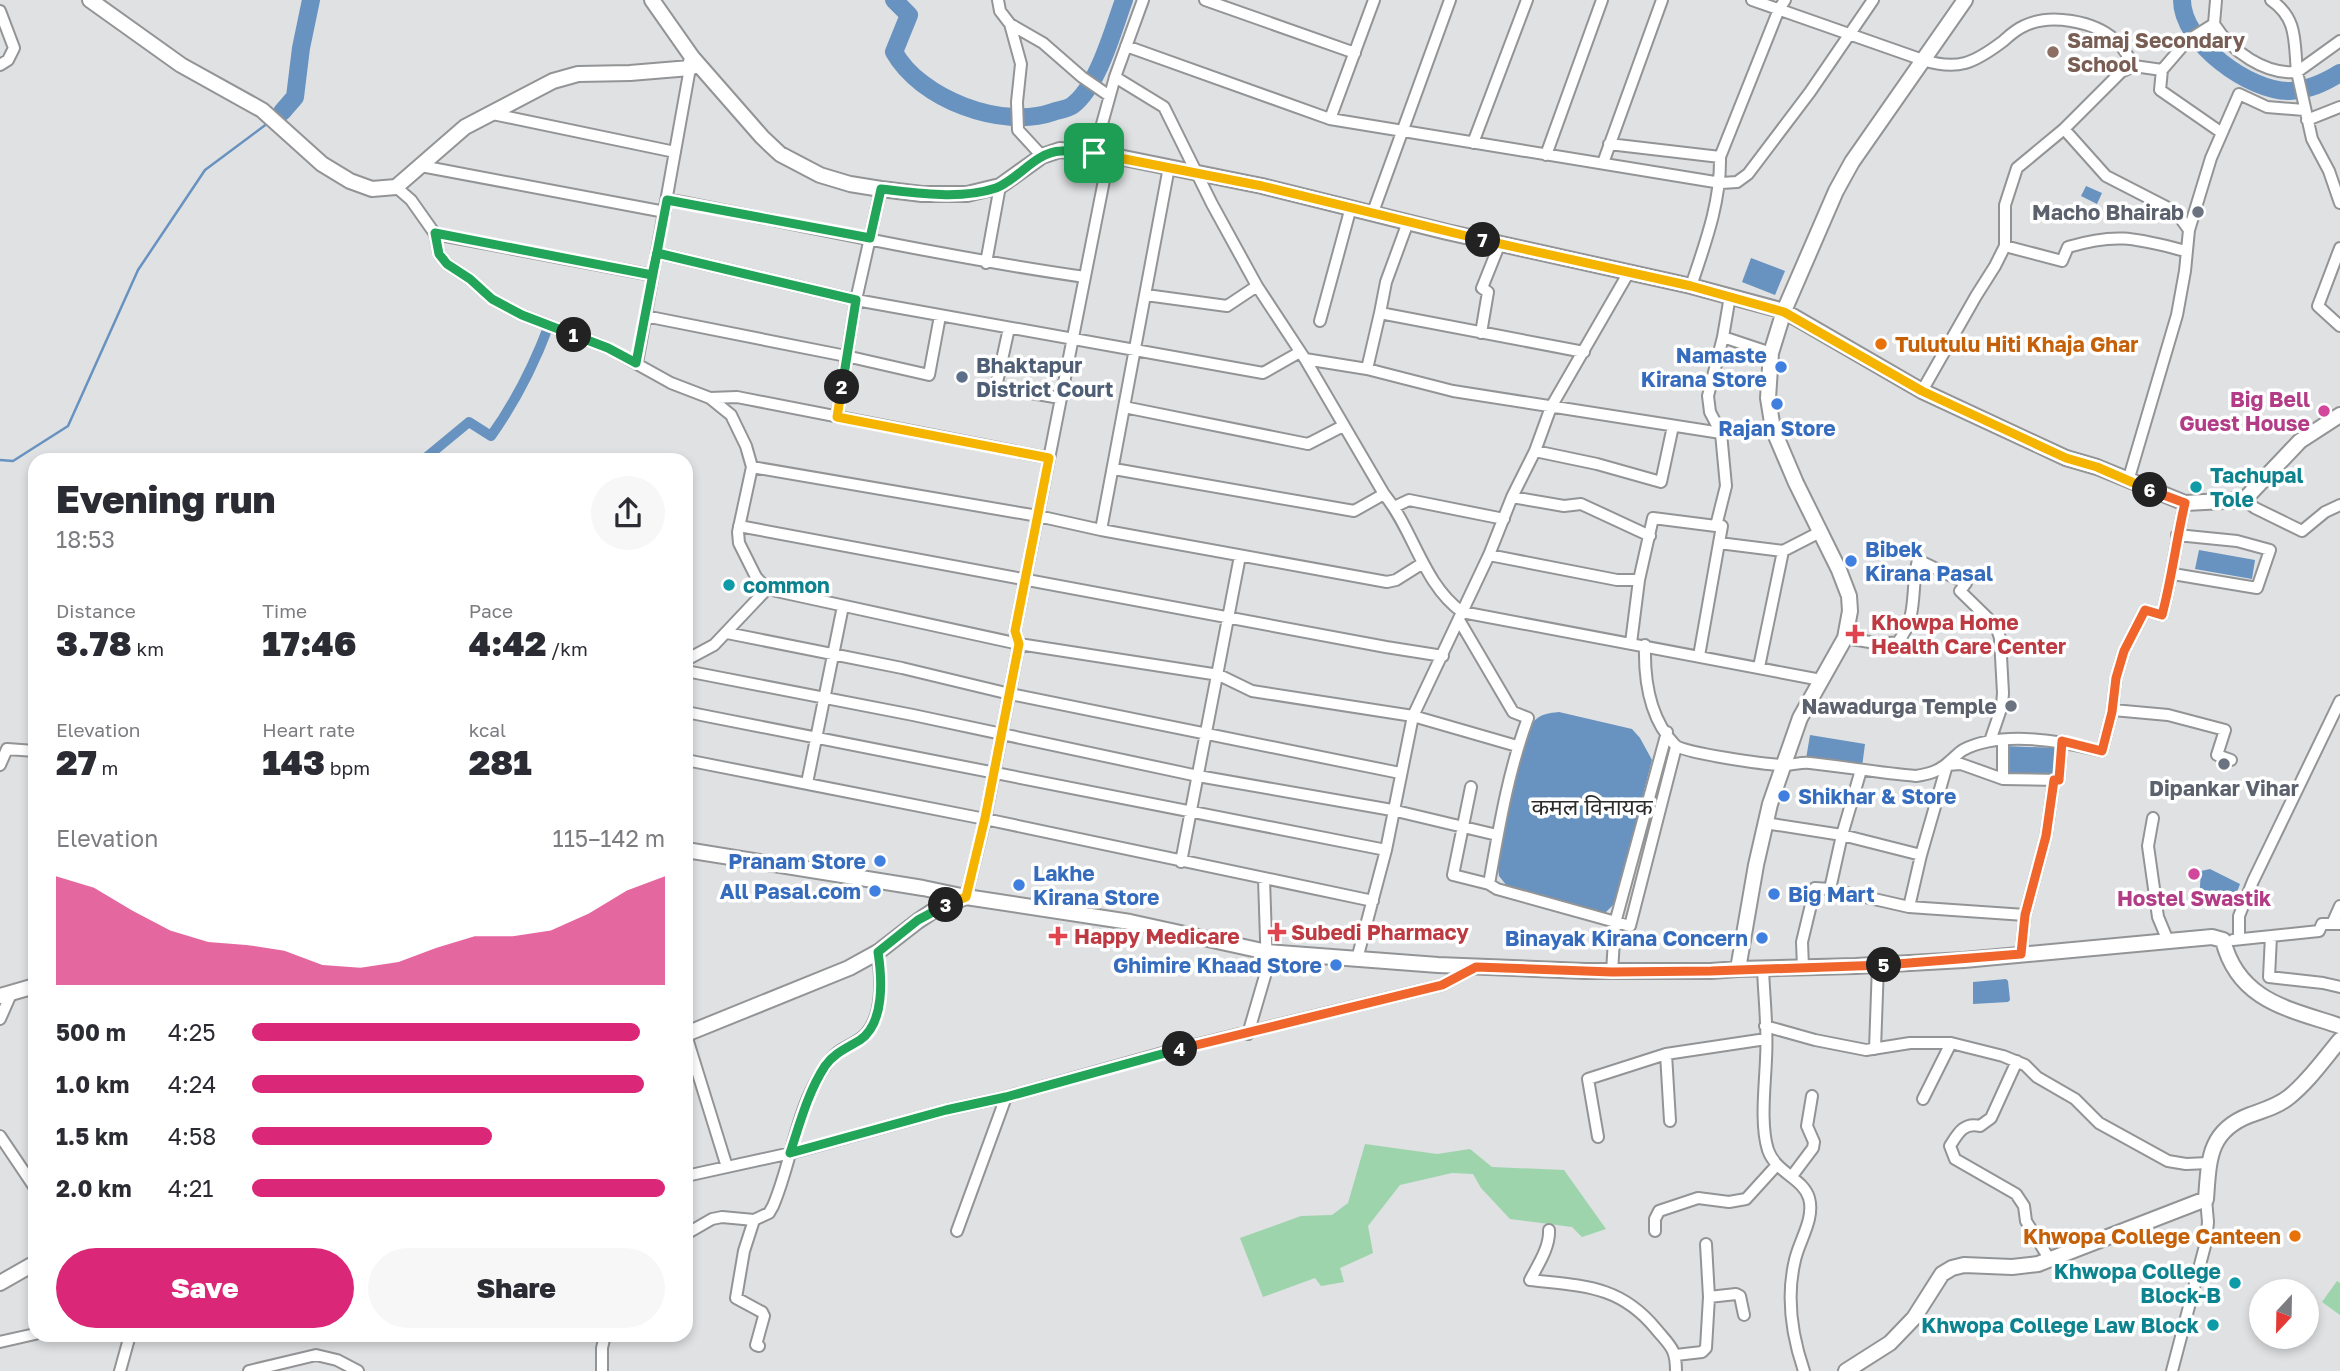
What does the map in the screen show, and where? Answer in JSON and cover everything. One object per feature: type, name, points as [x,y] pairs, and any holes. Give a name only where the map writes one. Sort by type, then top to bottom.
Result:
[{"type":"main road","points":[[90,0],[181,65],[262,110],[322,164],[350,181],[372,189],[396,187],[465,127],[553,81],[578,74],[691,63]]},
{"type":"main road","points":[[652,0],[691,63],[780,154],[820,175],[850,184],[922,194],[967,194],[1000,186],[1042,156],[1060,150],[1102,154],[1196,171],[1691,286],[1784,312],[1922,391],[2056,453],[2185,503],[2244,500],[2300,441],[2340,415]]},
{"type":"main road","points":[[1738,969],[1765,823],[1783,765],[1800,718],[1845,638],[1849,622],[1849,597],[1773,429],[1767,377],[1771,353],[1784,312],[1831,201],[1852,162],[1965,0]]},
{"type":"main road","points":[[693,851],[1130,922],[1267,952],[1476,967],[1612,972],[1878,965],[2212,937],[2223,940],[2231,963],[2249,986],[2265,1000],[2340,1026]]},
{"type":"main road","points":[[693,1031],[814,984],[878,952],[936,909],[966,897]]},
{"type":"main road","points":[[6,995],[28,988]]},
{"type":"main road","points":[[1846,1371],[1890,1343],[1914,1318],[1942,1274],[1952,1268],[1964,1265],[2012,1267],[2050,1260],[2206,1199],[2209,1163],[2217,1140],[2224,1130],[2233,1123],[2267,1110],[2288,1098],[2326,1059],[2340,1040]]},
{"type":"main road","points":[[0,1283],[28,1268]]},
{"type":"street","points":[[998,0],[1000,11],[1010,24],[1021,64],[1017,102],[1018,130],[1042,156]]},
{"type":"street","points":[[966,897],[1010,694],[1019,644],[1015,631],[1085,277],[1102,154],[1104,93],[1115,77],[1143,0]]},
{"type":"street","points":[[1373,212],[1450,0]]},
{"type":"street","points":[[1474,143],[1527,0]]},
{"type":"street","points":[[1546,155],[1602,0]]},
{"type":"street","points":[[1603,163],[1662,0]]},
{"type":"street","points":[[1752,0],[1782,5],[1945,66],[1962,65],[1989,51],[2024,25],[2051,19],[2068,21],[2106,33],[2125,51],[2134,66]]},
{"type":"street","points":[[1126,46],[1330,119],[1721,183],[1737,182],[1748,174],[1810,92],[1873,0]]},
{"type":"street","points":[[2216,0],[2210,27],[2187,41],[2162,70],[2160,90],[2222,133]]},
{"type":"street","points":[[2271,0],[2282,8],[2291,20],[2304,110],[2312,139],[2329,171],[2340,203]]},
{"type":"street","points":[[1213,1],[1355,53]]},
{"type":"street","points":[[1330,119],[1355,53],[1369,1]]},
{"type":"street","points":[[1691,286],[1721,183],[1720,156],[1782,5]]},
{"type":"street","points":[[0,11],[14,48],[8,60],[0,65]]},
{"type":"street","points":[[1010,24],[1044,43],[1104,93]]},
{"type":"street","points":[[2210,27],[2247,57],[2281,73],[2298,76],[2340,41]]},
{"type":"street","points":[[636,363],[691,63]]},
{"type":"street","points":[[1922,391],[2005,246],[2005,205],[2017,168],[2064,129],[2122,72],[2134,66],[2162,70]]},
{"type":"street","points":[[1115,77],[1164,107],[1212,204],[1257,286],[1394,507],[1446,601],[1461,616],[1513,712],[1528,718],[1517,746],[1489,884]]},
{"type":"street","points":[[2128,481],[2177,315],[2189,230],[2206,173],[2239,94],[2267,107],[2304,110],[2340,107]]},
{"type":"street","points":[[488,113],[675,152]]},
{"type":"street","points":[[2064,129],[2106,176],[2176,212],[2189,230]]},
{"type":"street","points":[[1609,144],[1720,156]]},
{"type":"street","points":[[421,166],[665,212]]},
{"type":"street","points":[[1101,530],[1169,167]]},
{"type":"street","points":[[986,263],[1000,186]]},
{"type":"street","points":[[396,187],[411,200],[435,233],[439,254],[447,264],[470,279],[492,299],[522,315],[608,348],[671,383],[710,398],[731,415],[746,446],[752,467],[739,526],[739,543],[756,577],[767,589],[1019,644],[1219,675],[1252,691],[1413,716],[1517,746]]},
{"type":"street","points":[[837,417],[856,300],[881,189]]},
{"type":"street","points":[[667,200],[986,263],[1085,277]]},
{"type":"street","points":[[1320,321],[1351,207]]},
{"type":"street","points":[[1367,369],[1386,282],[1408,222]]},
{"type":"street","points":[[435,233],[652,275]]},
{"type":"street","points":[[2005,246],[2062,261],[2068,247],[2119,236],[2186,251]]},
{"type":"street","points":[[1480,333],[1488,292],[1482,288],[1500,243]]},
{"type":"street","points":[[2340,248],[2318,306],[2340,326]]},
{"type":"street","points":[[657,253],[856,300],[1263,373],[1302,355],[1453,391],[1721,433]]},
{"type":"street","points":[[1357,959],[1386,850],[1413,716],[1489,555],[1512,497],[1535,451],[1551,407],[1629,272]]},
{"type":"street","points":[[1146,295],[1227,306],[1257,286]]},
{"type":"street","points":[[1716,526],[1726,486],[1721,433],[1710,412],[1708,396],[1730,296]]},
{"type":"street","points":[[1380,313],[1584,352]]},
{"type":"street","points":[[645,316],[929,375],[940,316]]},
{"type":"street","points":[[1009,328],[996,387],[1060,398]]},
{"type":"street","points":[[1723,337],[1771,353]]},
{"type":"street","points":[[710,398],[737,397],[1049,458]]},
{"type":"street","points":[[1124,407],[1308,444],[1343,426]]},
{"type":"street","points":[[1535,451],[1597,464],[1661,482],[1673,426]]},
{"type":"street","points":[[752,467],[1038,516],[1387,582],[1396,580],[1423,563]]},
{"type":"street","points":[[1114,469],[1354,511],[1384,494]]},
{"type":"street","points":[[1512,497],[1564,506],[1581,504],[1650,536]]},
{"type":"street","points":[[1394,507],[1409,500],[1504,519]]},
{"type":"street","points":[[2244,500],[2302,531],[2325,512],[2340,505]]},
{"type":"street","points":[[1645,645],[1650,703],[1676,747],[1693,752],[1783,765],[1806,762],[1916,776],[1931,774],[1947,765],[1961,751],[1990,741],[2062,741],[2102,751],[2124,651],[2145,610],[2162,615],[2173,574],[2177,535],[2185,503]]},
{"type":"street","points":[[1631,643],[1639,580],[1653,518],[1722,526],[1699,656]]},
{"type":"street","points":[[739,526],[1386,648],[1443,656]]},
{"type":"street","points":[[1719,543],[1783,551],[1820,532]]},
{"type":"street","points":[[2173,574],[2258,588],[2270,550],[2237,541],[2177,535]]},
{"type":"street","points":[[1759,667],[1783,551]]},
{"type":"street","points":[[1489,555],[1617,580],[1639,580]]},
{"type":"street","points":[[1181,862],[1240,556]]},
{"type":"street","points":[[1845,638],[1882,644],[1898,642],[1913,615],[1918,560],[1966,583],[1960,591],[1996,626],[2000,638],[2002,706],[1990,741]]},
{"type":"street","points":[[693,656],[714,645],[767,589]]},
{"type":"street","points":[[807,783],[814,738],[843,606]]},
{"type":"street","points":[[1461,616],[1645,645],[1821,680]]},
{"type":"street","points":[[727,633],[1400,773]]},
{"type":"street","points":[[693,672],[1198,776],[1392,810],[1497,835]]},
{"type":"street","points":[[2238,939],[2239,916],[2253,881],[2340,701]]},
{"type":"street","points":[[2113,710],[2168,715],[2225,730],[2217,755],[2231,760]]},
{"type":"street","points":[[693,713],[1386,850]]},
{"type":"street","points":[[1612,972],[1615,923],[1667,732]]},
{"type":"street","points":[[2003,740],[2003,779]]},
{"type":"street","points":[[1947,765],[1961,764],[2003,779],[2059,780],[2062,741]]},
{"type":"street","points":[[1471,787],[1453,875],[1489,884],[1507,893],[1630,926],[1676,747]]},
{"type":"street","points":[[0,765],[7,749],[28,750]]},
{"type":"street","points":[[693,761],[985,818],[1373,901]]},
{"type":"street","points":[[1909,907],[1947,765]]},
{"type":"street","points":[[1830,889],[1861,770]]},
{"type":"street","points":[[2021,954],[2025,915],[2046,836],[2054,780]]},
{"type":"street","points":[[2153,818],[2148,846],[2158,917],[2168,941]]},
{"type":"street","points":[[1765,823],[1842,835],[1921,855]]},
{"type":"street","points":[[1248,1034],[1267,969],[1264,879]]},
{"type":"street","points":[[1804,967],[1802,942],[1815,888],[1909,907],[2025,915]]},
{"type":"street","points":[[2223,940],[2319,932],[2322,924],[2336,924],[2340,906]]},
{"type":"street","points":[[2271,936],[2269,977],[2340,987]]},
{"type":"street","points":[[693,1230],[712,1219],[722,1217],[754,1220],[769,1213],[774,1206],[808,1100],[827,1063],[838,1052],[862,1038],[875,1018],[880,971],[878,952]]},
{"type":"street","points":[[1875,1049],[1878,965]]},
{"type":"street","points":[[693,1174],[790,1153],[1170,1051],[1442,985],[1476,967]]},
{"type":"street","points":[[1763,968],[1768,1149],[1776,1166],[1792,1176],[1809,1197],[1810,1216],[1794,1261],[1790,1304],[1797,1351],[1804,1371]]},
{"type":"street","points":[[0,1018],[6,995]]},
{"type":"street","points":[[1765,1026],[1866,1050],[1910,1043],[1951,1043],[2017,1061],[2061,1093],[2075,1099],[2099,1124],[2130,1141],[2168,1161],[2186,1164],[2209,1163]]},
{"type":"street","points":[[1598,1137],[1588,1079],[1666,1054],[1766,1040]]},
{"type":"street","points":[[1923,1099],[1951,1043]]},
{"type":"street","points":[[1666,1054],[1670,1121]]},
{"type":"street","points":[[693,1057],[727,1167]]},
{"type":"street","points":[[2017,1061],[1991,1118],[1980,1126],[1972,1124],[1959,1130],[1950,1146],[1955,1159],[2016,1194],[2024,1206],[2026,1221],[2050,1260]]},
{"type":"street","points":[[957,1231],[1006,1097]]},
{"type":"street","points":[[1792,1176],[1814,1148],[1807,1126],[1812,1097]]},
{"type":"street","points":[[0,1136],[28,1178]]},
{"type":"street","points":[[1655,1231],[1655,1219],[1659,1211],[1698,1198],[1729,1202],[1746,1199],[1776,1166]]},
{"type":"street","points":[[2172,1371],[2206,1242],[2206,1199]]},
{"type":"street","points":[[754,1220],[744,1251],[736,1298],[762,1312],[764,1317],[756,1345],[759,1346]]},
{"type":"street","points":[[1549,1230],[1543,1256],[1530,1280],[1594,1288],[1619,1296],[1644,1315],[1676,1355],[1676,1371]]},
{"type":"street","points":[[1676,1355],[1702,1352],[1706,1348],[1709,1297],[1706,1244]]},
{"type":"street","points":[[1709,1297],[1736,1294],[1740,1296],[1744,1315]]},
{"type":"street","points":[[0,1342],[28,1336]]},
{"type":"street","points":[[120,1371],[128,1342]]},
{"type":"street","points":[[602,1371],[603,1342]]},
{"type":"street","points":[[249,1371],[316,1355],[337,1360],[358,1371]]},
{"type":"green space","points":[[1365,1144],[1437,1154],[1470,1149],[1492,1167],[1564,1170],[1606,1229],[1582,1237],[1572,1227],[1510,1219],[1481,1188],[1473,1174],[1452,1173],[1400,1185],[1368,1226],[1373,1253],[1340,1268],[1344,1282],[1321,1286],[1315,1278],[1263,1297],[1240,1238],[1301,1216],[1332,1215],[1348,1203]]},
{"type":"green space","points":[[2337,1281],[2340,1283],[2340,1315],[2322,1302]]},
{"type":"water","points":[[2086,186],[2102,193],[2097,204],[2081,196]]},
{"type":"water","points":[[1751,258],[1785,271],[1775,295],[1742,282]]},
{"type":"water","points":[[2199,550],[2255,560],[2252,579],[2195,569]]},
{"type":"water","points":[[1559,712],[1632,729],[1652,760],[1615,903],[1606,912],[1596,912],[1507,886],[1499,876],[1497,862],[1521,747],[1534,721],[1545,714]]},
{"type":"water","points":[[1810,735],[1865,744],[1862,767],[1806,759]]},
{"type":"water","points":[[2004,746],[2057,748],[2057,774],[2005,775]]},
{"type":"water","points":[[2210,869],[2240,884],[2231,908],[2199,901],[2201,871]]},
{"type":"water","points":[[2006,979],[2010,1000],[2008,1002],[1973,1004],[1973,982]]},
{"type":"waterway","points":[[282,112],[295,97],[311,0]]},
{"type":"waterway","points":[[894,0],[909,15],[894,52],[906,69],[942,96],[964,106],[1010,117],[1033,117],[1063,109],[1073,105],[1082,96],[1104,57],[1124,0]]},
{"type":"waterway","points":[[2182,0],[2185,16],[2206,48],[2238,74],[2256,83],[2290,91],[2316,85],[2340,73]]},
{"type":"waterway","points":[[276,117],[282,112]]},
{"type":"waterway","points":[[0,460],[13,461],[68,426],[138,270],[205,170],[268,123]]},
{"type":"waterway","points":[[431,453],[469,422],[491,436],[524,382],[549,325]]},
{"type":"place","name":"Samaj Secondary School","points":[[2053,52]]},
{"type":"place","name":"Macho Bhairab","points":[[2198,212]]},
{"type":"place","name":"Tulutulu Hiti Khaja Ghar","points":[[1881,344]]},
{"type":"place","name":"Namaste Kirana Store","points":[[1781,367]]},
{"type":"place","name":"Bhaktapur District Court","points":[[962,377]]},
{"type":"place","name":"Rajan Store","points":[[1777,404]]},
{"type":"place","name":"Big Bell Guest House","points":[[2324,411]]},
{"type":"place","name":"Tachupal Tole","points":[[2196,487]]},
{"type":"place","name":"Bibek Kirana Pasal","points":[[1851,561]]},
{"type":"place","name":"common","points":[[729,585]]},
{"type":"place","name":"Khowpa Home Health Care Center","points":[[1855,634]]},
{"type":"place","name":"Nawadurga Temple","points":[[2011,706]]},
{"type":"place","name":"Dipankar Vihar","points":[[2224,764]]},
{"type":"place","name":"Shikhar & Store","points":[[1784,796]]},
{"type":"place","name":"Pranam Store","points":[[880,861]]},
{"type":"place","name":"Hostel Swastik","points":[[2194,874]]},
{"type":"place","name":"Lakhe Kirana Store","points":[[1019,885]]},
{"type":"place","name":"All Pasal.com","points":[[875,891]]},
{"type":"place","name":"Big Mart","points":[[1774,894]]},
{"type":"place","name":"Subedi Pharmacy","points":[[1277,932]]},
{"type":"place","name":"Happy Medicare","points":[[1058,936]]},
{"type":"place","name":"Binayak Kirana Concern","points":[[1762,938]]},
{"type":"place","name":"Ghimire Khaad Store","points":[[1336,965]]},
{"type":"place","name":"Khwopa College Canteen","points":[[2295,1236]]},
{"type":"place","name":"Khwopa College Block-B","points":[[2235,1283]]},
{"type":"place","name":"Khwopa College Law Block","points":[[2213,1325]]},
{"type":"district","name":"कमल विनायक","points":[[1592,806]]},
{"type":"route","points":[[1094,153],[1060,150],[1042,156],[1000,186],[967,194],[922,194],[881,189],[870,238],[667,200],[652,275],[636,363],[608,348],[522,315],[492,299],[470,279],[447,264],[439,254],[435,233],[652,275],[657,253],[856,300],[837,417],[1049,458],[1015,631],[1019,644],[1002,734],[966,897],[936,909],[918,920],[878,952],[879,996],[875,1018],[862,1038],[838,1052],[827,1063],[808,1100],[790,1153],[1170,1051],[1442,985],[1476,967],[1612,972],[1711,971],[1856,966],[2021,954],[2025,915],[2046,836],[2054,780],[2059,780],[2062,741],[2102,751],[2124,651],[2145,610],[2162,615],[2173,574],[2177,535],[2185,503],[2097,467],[2066,458],[2012,434],[1903,381],[1784,312],[1691,286],[1447,232],[1262,186],[1094,153]]}]
